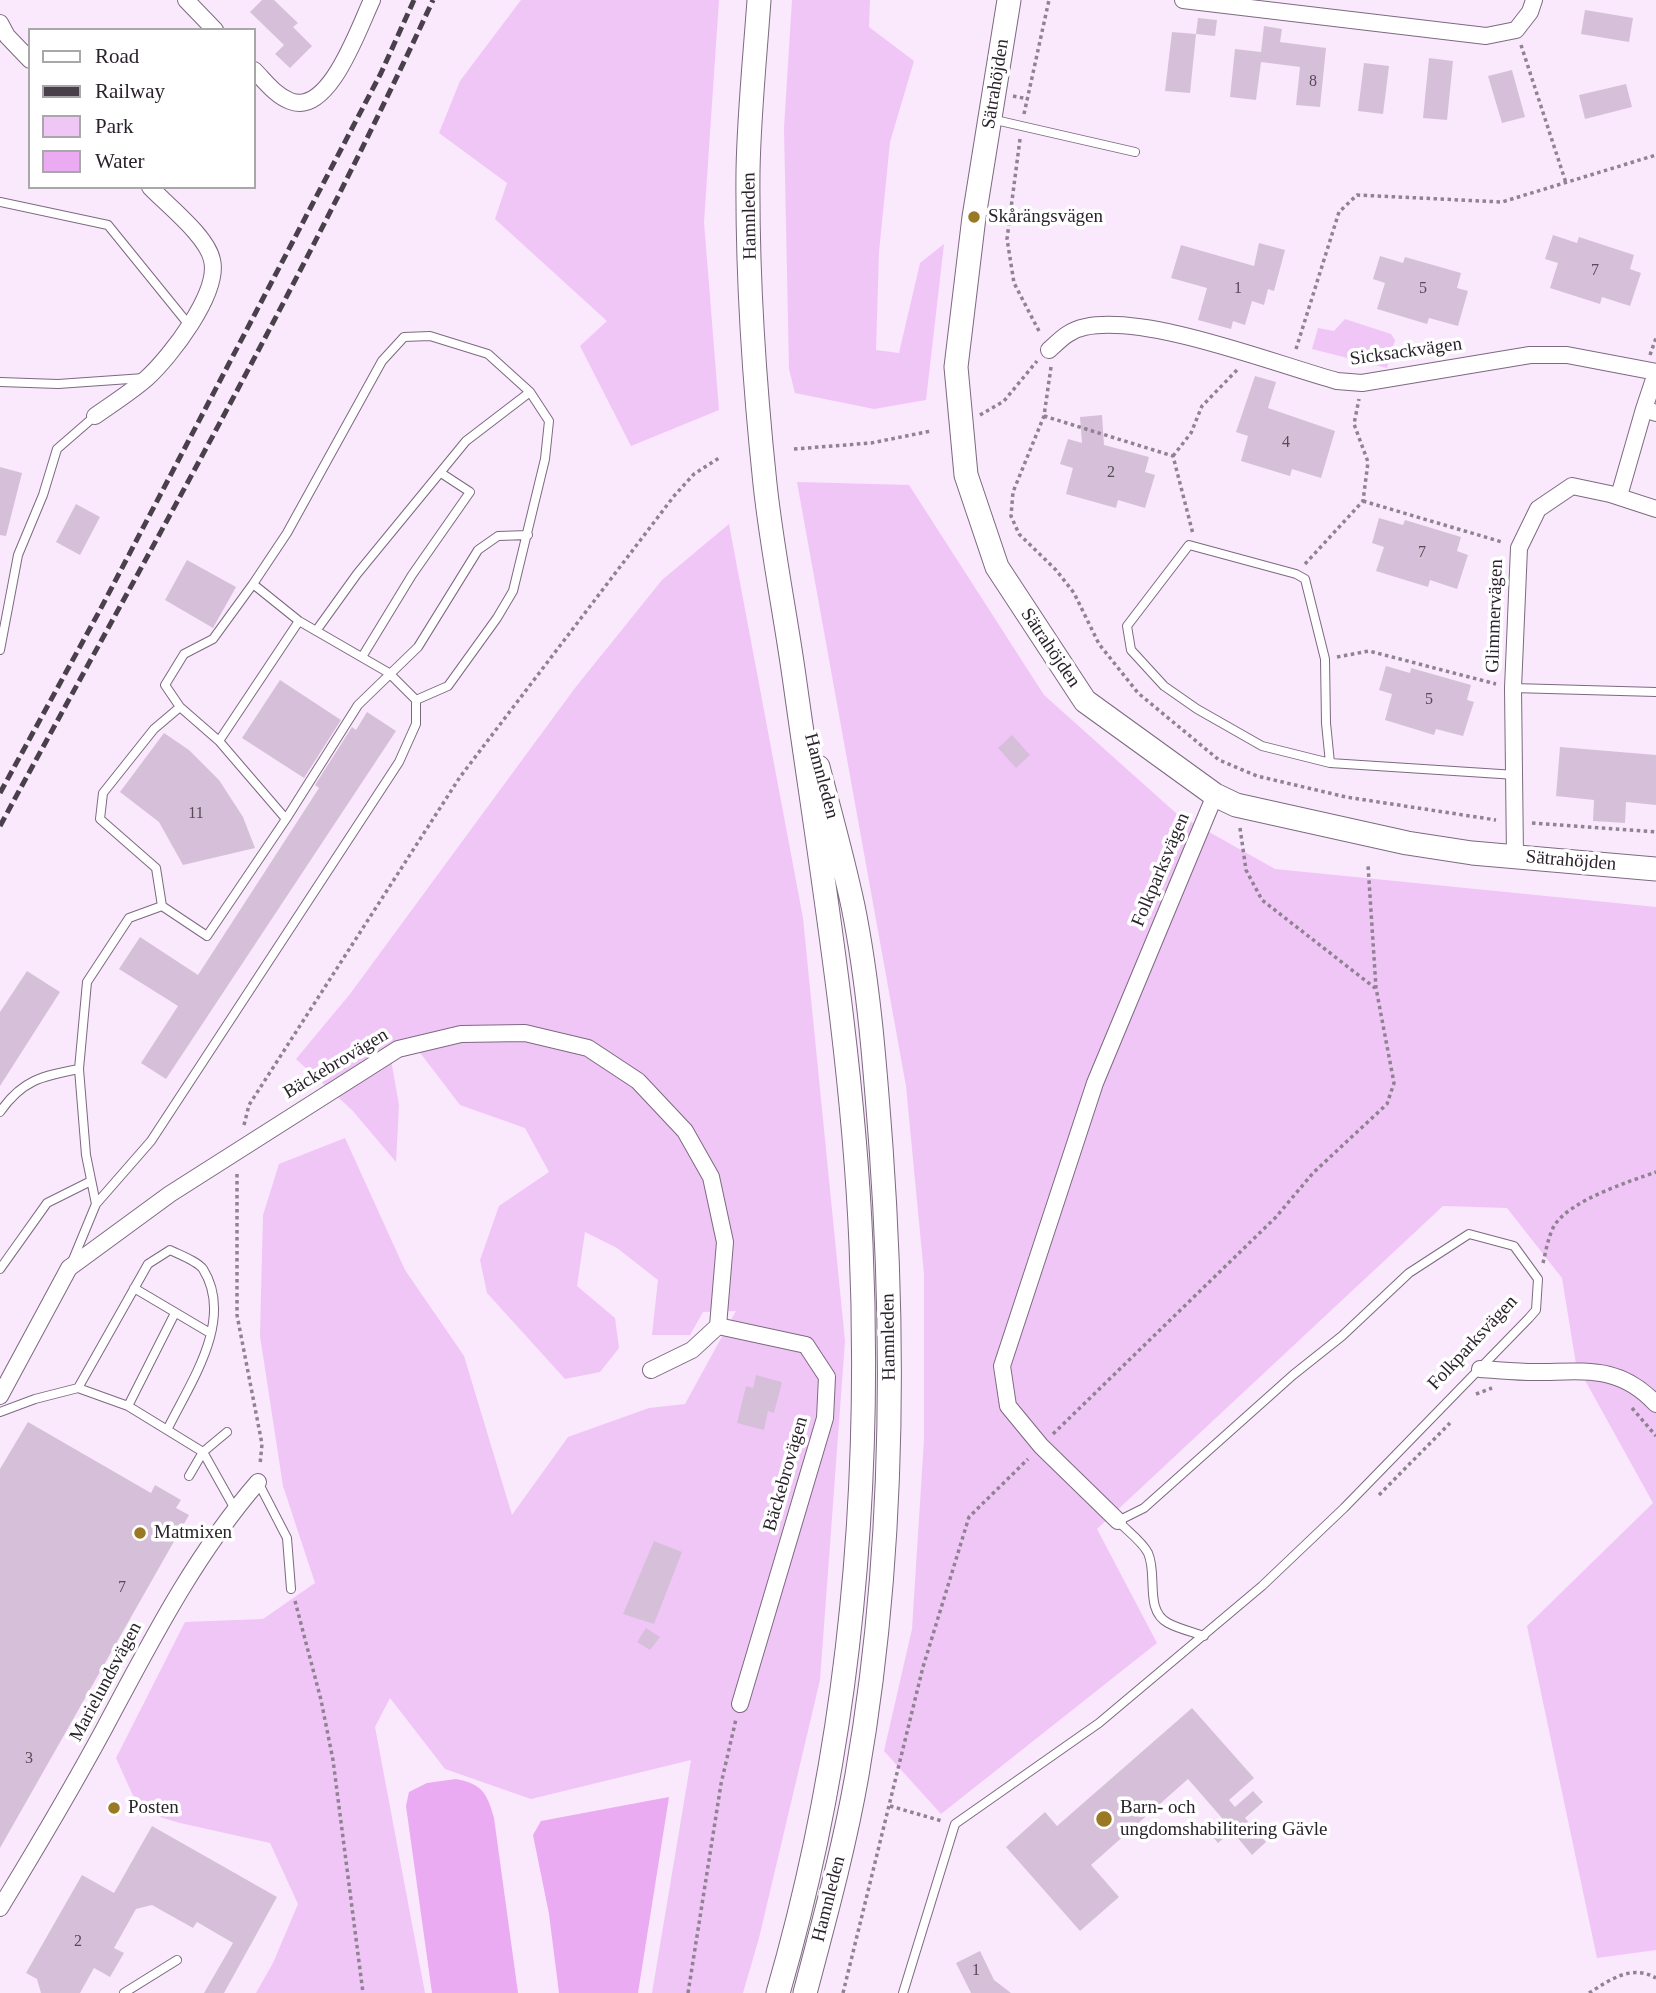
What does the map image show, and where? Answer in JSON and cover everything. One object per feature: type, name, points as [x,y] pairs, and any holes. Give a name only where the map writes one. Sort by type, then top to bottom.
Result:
[{"type":"main road","name":"Hamnleden","points":[[759,0],[748,169],[754,369],[765,488],[795,682],[848,1078],[861,1242],[864,1366],[862,1489],[854,1598],[841,1709],[814,1857],[778,1993]]},
{"type":"main road","name":"Sätrahöjden","points":[[1009,0],[974,217],[956,367],[966,475],[997,567],[1085,701],[1215,795],[1236,805],[1407,843],[1656,869]]},
{"type":"main road","name":"Hamnleden","points":[[795,682],[836,835],[857,934],[879,1124],[887,1238],[890,1362],[888,1485],[871,1686],[857,1777],[833,1888],[805,1993]]},
{"type":"main road","name":"Hamnleden","points":[[771,1993],[789,1954]]},
{"type":"street","points":[[186,0],[213,28]]},
{"type":"street","points":[[256,72],[279,96],[294,103],[313,102],[330,86],[372,0]]},
{"type":"street","points":[[1183,0],[1265,5],[1486,36],[1516,30],[1530,12],[1534,0]]},
{"type":"street","points":[[0,23],[7,36],[28,58]]},
{"type":"street","points":[[95,416],[147,378],[180,340],[210,289],[212,259],[189,223],[152,189]]},
{"type":"street","name":"Sicksackvägen","points":[[1049,350],[1064,335],[1083,327],[1116,324],[1156,329],[1336,381],[1362,383],[1530,355],[1567,355],[1656,372],[1650,411],[1619,496]]},
{"type":"street","name":"Glimmervägen","points":[[1515,856],[1517,775],[1513,688],[1519,548],[1538,509],[1572,486],[1619,496],[1656,509]]},
{"type":"street","name":"Folkparksvägen","points":[[1118,1521],[1041,1446],[1008,1406],[1002,1366],[1095,1083],[1215,795]]},
{"type":"street","name":"Bäckebrovägen","points":[[69,1268],[170,1194],[398,1049],[461,1034],[512,1033],[588,1048],[638,1081],[685,1131],[710,1177],[725,1242],[718,1326],[806,1345],[827,1377],[825,1418],[740,1704]]},
{"type":"street","points":[[0,1396],[69,1268]]},
{"type":"street","points":[[651,1370],[692,1350],[718,1326]]},
{"type":"street","points":[[1480,1369],[1593,1371],[1618,1376],[1643,1390],[1656,1404]]},
{"type":"street","name":"Marielundsvägen","points":[[0,1908],[67,1798],[182,1586],[235,1509],[258,1482]]},
{"type":"lane","points":[[991,119],[1135,152]]},
{"type":"lane","points":[[0,202],[108,225],[189,325]]},
{"type":"lane","points":[[286,819],[219,741],[180,707],[165,685],[184,654],[213,639],[253,584],[287,533],[382,361],[404,338],[430,336],[488,354],[530,392],[549,421],[545,459],[513,591],[448,686],[416,700]]},
{"type":"lane","points":[[0,382],[58,384],[147,378]]},
{"type":"lane","points":[[316,631],[357,573],[466,441],[530,392]]},
{"type":"lane","points":[[0,650],[18,555],[43,495],[57,449],[95,416]]},
{"type":"lane","points":[[362,657],[412,575],[470,492],[441,473]]},
{"type":"lane","points":[[180,707],[155,729],[103,793],[100,819],[156,868],[162,906],[207,936],[286,819],[358,705],[418,647],[478,550],[498,536],[528,535]]},
{"type":"lane","points":[[1330,763],[1325,659],[1305,579],[1296,574],[1189,545],[1127,626],[1132,650],[1164,686],[1230,729],[1262,746],[1330,763],[1517,775]]},
{"type":"lane","points":[[69,1268],[96,1204],[151,1141],[398,762],[416,724],[416,700],[389,673],[299,621],[253,584]]},
{"type":"lane","points":[[219,741],[299,621]]},
{"type":"lane","points":[[1513,688],[1656,692]]},
{"type":"lane","points":[[96,1204],[79,1069],[88,982],[129,918],[162,906]]},
{"type":"lane","points":[[0,1112],[14,1092],[43,1076],[79,1069]]},
{"type":"lane","points":[[0,1269],[47,1203],[91,1181]]},
{"type":"lane","points":[[1118,1521],[1144,1508],[1293,1375],[1342,1336],[1409,1273],[1469,1234],[1514,1246],[1538,1279]]},
{"type":"lane","points":[[78,1388],[148,1264],[170,1250],[202,1267],[214,1294],[211,1333],[205,1356],[168,1429]]},
{"type":"lane","name":"Folkparksvägen","points":[[1118,1521],[1147,1552],[1154,1582],[1153,1602],[1158,1612],[1166,1622],[1204,1636],[1331,1520],[1536,1310],[1538,1279]]},
{"type":"lane","points":[[134,1288],[211,1333]]},
{"type":"lane","points":[[128,1406],[175,1313]]},
{"type":"lane","points":[[0,1412],[35,1398],[78,1388],[128,1406],[203,1451],[235,1509]]},
{"type":"lane","points":[[189,1476],[203,1451],[227,1432]]},
{"type":"lane","points":[[258,1482],[287,1538],[291,1589]]},
{"type":"lane","points":[[904,1993],[955,1824],[1099,1723],[1204,1636]]},
{"type":"lane","points":[[124,1993],[177,1961]]},
{"type":"path","points":[[1049,0],[1022,126],[1007,239],[1014,282],[1049,350],[1052,374],[1044,416],[1013,492],[1010,516],[1019,534],[1056,570],[1073,593],[1099,644],[1139,693],[1219,760],[1257,776],[1397,807],[1516,822],[1656,832]]},
{"type":"path","points":[[1516,30],[1566,183]]},
{"type":"path","points":[[1290,368],[1339,212],[1357,195],[1502,202],[1656,155]]},
{"type":"path","points":[[980,415],[1004,401],[1049,350]]},
{"type":"path","points":[[1173,456],[1191,433],[1202,406],[1251,356]]},
{"type":"path","points":[[1296,574],[1363,501],[1368,462],[1354,424],[1362,383]]},
{"type":"path","points":[[1044,416],[1173,456]]},
{"type":"path","points":[[794,449],[871,443],[931,431]]},
{"type":"path","points":[[1173,456],[1196,546]]},
{"type":"path","points":[[258,1482],[262,1444],[237,1315],[237,1151],[249,1105],[460,777],[674,496],[694,474],[719,457]]},
{"type":"path","points":[[1363,501],[1519,548]]},
{"type":"path","points":[[1325,659],[1369,651],[1513,688]]},
{"type":"path","points":[[1236,805],[1246,870],[1262,900],[1376,988]]},
{"type":"path","points":[[844,1993],[923,1667],[969,1517],[1276,1217],[1313,1173],[1387,1104],[1394,1083],[1376,988],[1368,865]]},
{"type":"path","points":[[1538,1279],[1555,1224],[1575,1208],[1611,1188],[1656,1172]]},
{"type":"path","points":[[1469,1402],[1477,1394],[1500,1386]]},
{"type":"path","points":[[1626,1402],[1656,1436]]},
{"type":"path","points":[[1376,1498],[1454,1418]]},
{"type":"path","points":[[291,1589],[321,1700],[333,1760],[363,1993]]},
{"type":"path","points":[[688,1993],[721,1784],[740,1704]]},
{"type":"path","points":[[890,1806],[955,1824]]},
{"type":"path","points":[[1589,1993],[1621,1973],[1648,1974],[1656,1978]]},
{"type":"green space","points":[[521,0],[719,0],[704,222],[719,410],[631,446],[580,346],[607,321],[495,219],[507,183],[439,133],[460,81]]},
{"type":"green space","points":[[792,0],[870,0],[869,27],[914,61],[890,142],[879,252],[876,350],[899,353],[920,263],[944,244],[926,400],[874,409],[795,393],[789,369],[784,128]]},
{"type":"green space","points":[[1345,319],[1391,334],[1395,340],[1387,368],[1312,349],[1318,328],[1334,331]]},
{"type":"green space","points":[[797,482],[909,485],[1044,695],[1177,814],[1275,869],[1656,907],[1656,1950],[1597,1958],[1527,1626],[1653,1503],[1576,1364],[1562,1278],[1507,1208],[1443,1206],[1097,1529],[1157,1643],[941,1814],[884,1751],[912,1629],[924,1440],[924,1274],[906,1086]]},
{"type":"green space","points":[[729,524],[803,918],[845,1341],[820,1680],[759,1938],[743,1993],[652,1993],[691,1760],[531,1799],[445,1769],[390,1698],[375,1727],[425,1993],[256,1993],[273,1963],[298,1904],[270,1843],[140,1811],[116,1758],[185,1622],[263,1619],[315,1583],[283,1486],[260,1336],[263,1215],[279,1164],[345,1138],[405,1270],[464,1356],[512,1515],[568,1437],[649,1408],[685,1404],[736,1311],[703,1312],[690,1335],[652,1335],[658,1280],[617,1248],[585,1232],[577,1286],[615,1318],[619,1348],[600,1372],[565,1379],[487,1293],[480,1260],[499,1206],[549,1172],[525,1128],[460,1105],[408,1037],[389,1048],[399,1105],[396,1162],[352,1110],[296,1059],[350,994],[575,688],[662,580]]},
{"type":"water","points":[[456,1779],[472,1784],[482,1791],[494,1818],[518,1993],[432,1993],[406,1806],[409,1792],[427,1783]]},
{"type":"water","points":[[669,1797],[638,1993],[559,1993],[549,1914],[533,1835],[541,1821]]},
{"type":"building","points":[[262,0],[274,0],[298,23],[293,27],[312,46],[290,68],[275,54],[284,45],[250,12]]},
{"type":"building","points":[[1585,10],[1633,18],[1629,42],[1581,34]]},
{"type":"building","points":[[1198,18],[1217,20],[1215,36],[1196,34]]},
{"type":"building","points":[[1264,26],[1282,29],[1280,42],[1326,48],[1320,107],[1296,105],[1300,67],[1261,62],[1256,100],[1230,97],[1235,49],[1261,52]]},
{"type":"building","points":[[1172,32],[1196,34],[1190,93],[1165,91]]},
{"type":"building","points":[[1429,58],[1453,61],[1447,120],[1423,118]]},
{"type":"building","points":[[1364,63],[1389,66],[1383,114],[1358,111]]},
{"type":"building","points":[[1512,70],[1525,117],[1502,123],[1488,76]]},
{"type":"building","points":[[1626,84],[1632,107],[1585,119],[1579,95]]},
{"type":"building","points":[[1553,235],[1577,243],[1579,237],[1634,255],[1630,269],[1641,273],[1630,306],[1602,297],[1600,304],[1550,288],[1558,263],[1545,259]]},
{"type":"building","points":[[1259,243],[1285,250],[1274,291],[1268,289],[1264,305],[1252,301],[1245,325],[1233,321],[1231,329],[1198,320],[1207,288],[1171,278],[1181,245],[1254,266]]},
{"type":"building","points":[[1380,256],[1403,263],[1405,257],[1461,273],[1457,288],[1468,291],[1458,326],[1429,318],[1427,324],[1377,309],[1385,283],[1373,279]]},
{"type":"building","points":[[1255,376],[1276,382],[1268,408],[1335,431],[1321,478],[1292,469],[1290,476],[1241,461],[1248,436],[1236,432]]},
{"type":"building","points":[[1102,415],[1104,445],[1149,457],[1145,472],[1155,475],[1145,508],[1118,500],[1116,508],[1066,494],[1073,468],[1060,464],[1068,439],[1082,443],[1080,417]]},
{"type":"building","points":[[0,467],[22,473],[6,536],[0,535]]},
{"type":"building","points":[[76,504],[100,517],[80,555],[56,542]]},
{"type":"building","points":[[1379,518],[1403,525],[1405,520],[1461,537],[1457,551],[1468,555],[1457,589],[1430,580],[1428,587],[1376,571],[1384,547],[1372,543]]},
{"type":"building","points":[[187,560],[236,587],[213,628],[165,600]]},
{"type":"building","points":[[1386,666],[1410,673],[1411,668],[1471,685],[1467,700],[1474,702],[1463,736],[1436,729],[1434,735],[1385,720],[1392,694],[1379,690]]},
{"type":"building","points":[[280,680],[341,720],[304,778],[242,738]]},
{"type":"building","points":[[367,712],[396,731],[166,1079],[141,1063],[178,1006],[119,969],[140,937],[198,975],[319,788],[315,785],[352,727],[356,730]]},
{"type":"building","points":[[164,733],[189,750],[219,780],[243,817],[255,848],[183,865],[159,822],[120,792]]},
{"type":"building","points":[[1012,735],[1030,755],[1016,768],[998,748]]},
{"type":"building","points":[[1560,747],[1656,755],[1656,805],[1626,802],[1625,823],[1593,821],[1594,800],[1556,796]]},
{"type":"building","points":[[27,971],[60,992],[0,1086],[0,1012]]},
{"type":"building","points":[[756,1375],[782,1382],[774,1413],[768,1411],[764,1430],[737,1423],[746,1386],[753,1388]]},
{"type":"building","points":[[28,1422],[151,1493],[155,1485],[181,1500],[176,1508],[189,1515],[0,1848],[0,1469]]},
{"type":"building","points":[[654,1541],[682,1552],[654,1624],[623,1614]]},
{"type":"building","points":[[646,1628],[660,1637],[650,1650],[637,1642]]},
{"type":"building","name":"Barn- och ungdomshabilitering Gävle","points":[[1192,1708],[1254,1778],[1229,1800],[1235,1807],[1253,1791],[1263,1802],[1245,1818],[1266,1842],[1252,1855],[1232,1831],[1218,1843],[1208,1831],[1222,1818],[1188,1779],[1091,1865],[1119,1897],[1080,1931],[1006,1847],[1045,1812],[1057,1826]]},
{"type":"building","points":[[152,1826],[277,1897],[224,1993],[204,1993],[233,1943],[197,1922],[193,1928],[152,1905],[136,1909],[114,1948],[124,1953],[110,1977],[94,1968],[80,1993],[41,1993],[37,1979],[26,1973],[82,1875],[114,1893]]},
{"type":"building","points":[[980,1951],[994,1980],[1011,1993],[971,1993],[956,1963]]},
{"type":"railway","points":[[0,793],[100,610],[381,73],[414,0]]},
{"type":"railway","points":[[0,826],[278,313],[433,0]]},
{"type":"place","name":"Skårängsvägen","points":[[974,217]]},
{"type":"place","name":"Matmixen","points":[[140,1533]]},
{"type":"place","name":"Posten","points":[[114,1808]]},
{"type":"place","name":"Barn- och ungdomshabilitering Gävle","points":[[1104,1819]]}]
